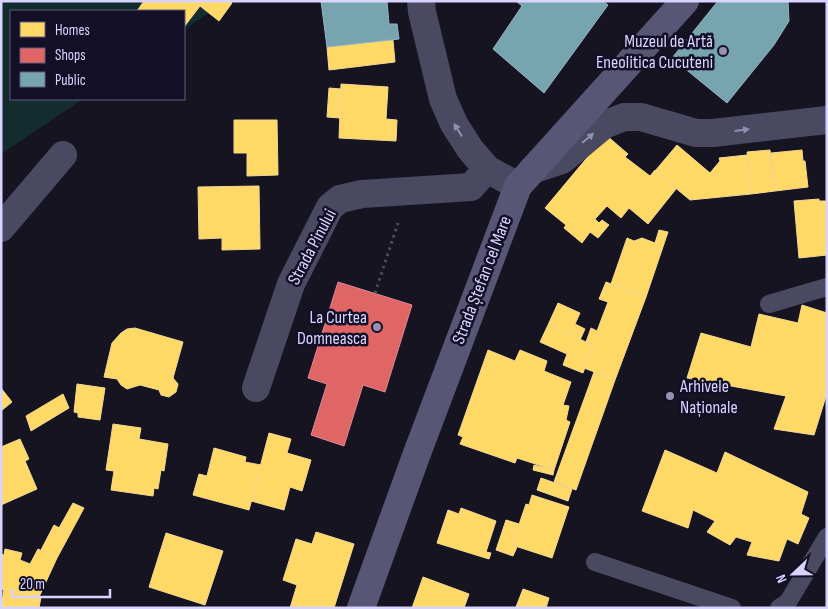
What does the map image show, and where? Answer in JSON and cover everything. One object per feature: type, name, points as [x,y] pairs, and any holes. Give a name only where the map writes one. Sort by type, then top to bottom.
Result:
[{"type":"street","points":[[421,1],[443,99],[454,124],[487,169],[525,178],[562,160],[604,125],[624,117],[662,122],[684,130],[713,133],[827,120]]},
{"type":"street","name":"Strada Ștefan cel Mare","points":[[362,608],[416,456],[525,178],[685,1]]},
{"type":"street","points":[[1,228],[63,155]]},
{"type":"street","name":"Strada Pinului","points":[[256,388],[291,284],[330,207],[340,199],[362,194],[472,187],[487,169]]},
{"type":"lane","points":[[769,304],[827,286]]},
{"type":"lane","points":[[779,608],[788,602],[827,537]]},
{"type":"lane","points":[[596,562],[732,608]]},
{"type":"path","points":[[375,293],[408,192]]},
{"type":"green space","points":[[1,1],[226,1],[185,29],[185,10],[10,10],[10,100],[82,100],[1,154]]},
{"type":"building: Homes","points":[[144,1],[229,1],[232,3],[219,21],[200,6],[185,26],[185,10],[138,10]]},
{"type":"building: Homes","points":[[393,40],[395,62],[329,70],[327,47]]},
{"type":"building: Homes","points":[[341,84],[388,87],[386,119],[397,120],[396,141],[339,138]]},
{"type":"building: Homes","points":[[329,88],[341,89],[340,118],[327,117]]},
{"type":"building: Homes","points":[[234,120],[277,120],[278,175],[247,176],[247,153],[234,153]]},
{"type":"building: Homes","points":[[606,135],[628,154],[625,157],[650,176],[655,170],[676,189],[648,224],[629,208],[621,218],[607,206],[595,219],[599,223],[602,220],[609,225],[598,238],[590,232],[582,243],[564,228],[566,225],[545,208]]},
{"type":"building: Homes","points":[[677,145],[710,173],[720,161],[719,158],[747,155],[751,194],[690,200],[655,171]]},
{"type":"building: Homes","points":[[770,150],[775,191],[751,194],[747,152]]},
{"type":"building: Homes","points":[[802,150],[808,187],[775,191],[771,153]]},
{"type":"building: Homes","points":[[259,186],[260,249],[222,250],[222,238],[199,239],[198,187]]},
{"type":"building: Homes","points":[[819,199],[819,201],[827,201],[827,255],[799,258],[794,201]]},
{"type":"building: Homes","points":[[659,230],[668,232],[646,297],[611,284],[627,238],[634,241],[642,238],[655,243]]},
{"type":"building: Homes","points":[[606,282],[646,297],[615,380],[584,368],[593,345],[586,342],[591,328],[597,331],[608,302],[599,299]]},
{"type":"building: Homes","points":[[558,303],[580,313],[575,324],[585,329],[580,340],[548,325]]},
{"type":"building: Homes","points":[[802,305],[827,313],[827,393],[814,435],[774,429],[786,396],[687,378],[701,333],[751,347],[759,314],[798,323]]},
{"type":"building: Homes","points":[[548,325],[593,345],[583,373],[563,365],[567,354],[540,342]]},
{"type":"building: Homes","points":[[135,328],[183,342],[173,378],[178,384],[176,392],[169,397],[161,395],[159,390],[140,385],[127,389],[117,379],[104,377],[112,343],[127,329]]},
{"type":"building: Homes","points":[[488,350],[515,361],[520,350],[547,361],[544,371],[571,382],[563,405],[569,406],[566,420],[570,422],[554,470],[517,458],[515,463],[460,444],[463,437],[458,435]]},
{"type":"building: Homes","points":[[594,372],[615,380],[576,490],[554,482]]},
{"type":"building: Homes","points":[[77,384],[105,388],[100,420],[78,417],[78,413],[74,412]]},
{"type":"building: Homes","points":[[1,388],[12,402],[1,411]]},
{"type":"building: Homes","points":[[63,394],[69,408],[31,431],[26,416]]},
{"type":"building: Homes","points":[[113,424],[141,428],[139,439],[168,444],[164,471],[161,470],[158,489],[154,488],[153,496],[111,490],[114,471],[106,470]]},
{"type":"building: Homes","points":[[269,433],[291,439],[287,453],[311,460],[302,491],[290,487],[284,510],[251,501]]},
{"type":"building: Homes","points":[[20,439],[29,459],[25,461],[37,489],[1,505],[1,447]]},
{"type":"building: Homes","points":[[214,448],[246,457],[245,462],[261,465],[249,510],[193,495],[199,474],[207,476]]},
{"type":"building: Homes","points":[[665,450],[717,473],[725,452],[808,492],[801,514],[809,518],[798,544],[787,539],[779,561],[747,555],[752,542],[736,537],[730,545],[707,532],[715,521],[693,510],[688,528],[642,511]]},
{"type":"building: Homes","points":[[534,465],[554,470],[553,475],[533,470]]},
{"type":"building: Homes","points":[[541,478],[572,489],[568,501],[537,490]]},
{"type":"building: Homes","points":[[532,495],[569,507],[552,558],[512,545],[526,504],[529,505]]},
{"type":"building: Homes","points":[[73,503],[84,508],[70,534],[59,528]]},
{"type":"building: Homes","points":[[461,508],[496,521],[486,552],[491,553],[489,559],[437,543],[448,510],[459,514]]},
{"type":"building: Homes","points":[[506,520],[519,524],[512,545],[517,547],[513,556],[496,550]]},
{"type":"building: Homes","points":[[54,525],[70,534],[57,558],[41,550]]},
{"type":"building: Homes","points":[[316,532],[354,544],[334,608],[290,608],[297,585],[283,580],[296,539],[312,544]]},
{"type":"building: Homes","points":[[166,533],[223,551],[205,605],[149,587]]},
{"type":"building: Homes","points":[[5,549],[22,553],[20,560],[30,564],[38,549],[57,558],[39,597],[1,589],[1,554],[4,555]]},
{"type":"building: Homes","points":[[423,577],[469,594],[464,608],[412,608]]},
{"type":"building: Homes","points":[[4,589],[34,595],[31,608],[1,608]]},
{"type":"building: Homes","points":[[523,589],[549,598],[546,608],[516,607]]},
{"type":"building: Homes","points":[[34,595],[41,597],[39,608],[31,608]]},
{"type":"building: Shops","points":[[338,282],[412,305],[385,392],[363,385],[344,446],[311,435],[327,384],[308,378]]},
{"type":"building: Public","points":[[321,1],[387,1],[389,24],[397,24],[399,39],[327,47]]},
{"type":"building: Public","points":[[516,1],[603,1],[608,5],[544,93],[493,49],[522,6]]},
{"type":"building: Public","name":"Muzeul de Artă Eneolitica Cucuteni","points":[[718,1],[788,1],[789,21],[774,45],[727,103],[672,58]]},
{"type":"place","name":"Muzeul de Artă Eneolitica Cucuteni","points":[[723,51]]},
{"type":"place","name":"La Curtea Domneasca","points":[[377,327]]},
{"type":"place","name":"Arhivele Naționale","points":[[670,396]]}]
